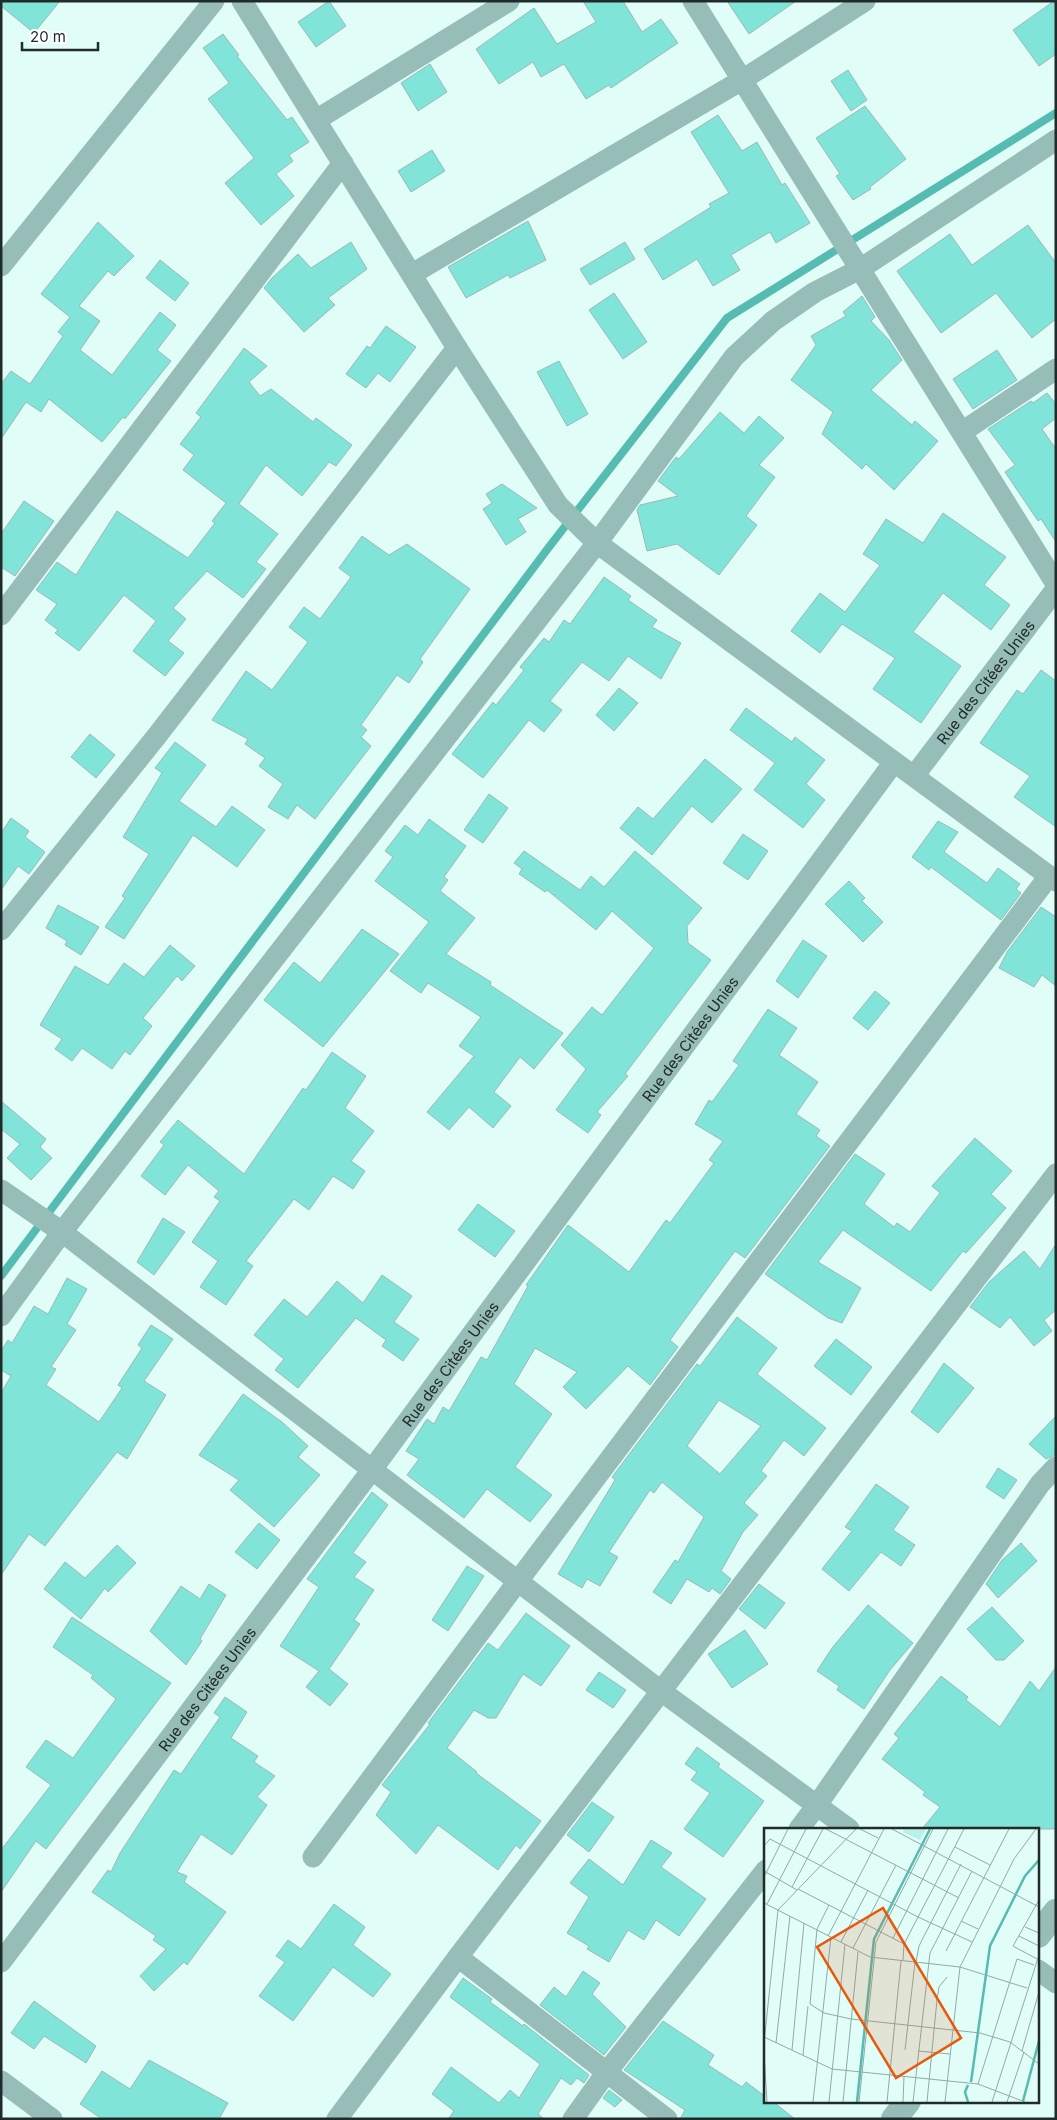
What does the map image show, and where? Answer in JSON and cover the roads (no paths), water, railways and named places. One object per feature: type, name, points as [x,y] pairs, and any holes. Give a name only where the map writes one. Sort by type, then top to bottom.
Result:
[{"type":"street","points":[[1,266],[214,1]]},
{"type":"street","points":[[242,1],[457,348],[558,505],[596,543],[1052,879],[518,1581],[313,1857]]},
{"type":"street","points":[[316,120],[509,1]]},
{"type":"street","points":[[693,1],[1056,584]]},
{"type":"street","points":[[412,274],[742,80],[865,1]]},
{"type":"street","points":[[1,1316],[55,1228],[596,543],[734,357],[773,321],[856,263],[1056,140]]},
{"type":"street","points":[[1,615],[343,163]]},
{"type":"street","points":[[1,930],[156,737],[457,348]]},
{"type":"street","points":[[962,432],[1056,369]]},
{"type":"street","name":"Rue des Citées Unies","points":[[914,776],[1056,589]]},
{"type":"street","name":"Rue des Citées Unies","points":[[1,1962],[371,1471],[894,762]]},
{"type":"street","points":[[337,2119],[458,1957],[1056,1174]]},
{"type":"street","points":[[1,1190],[55,1228],[661,1691],[848,1828]]},
{"type":"street","points":[[799,1828],[817,1805],[1040,1484],[1056,1467]]},
{"type":"street","points":[[573,2119],[606,2073],[764,1873]]},
{"type":"street","points":[[1040,1932],[1056,1912]]},
{"type":"street","points":[[458,1957],[666,2119]]},
{"type":"street","points":[[1040,1971],[1056,1983]]},
{"type":"street","points":[[1,2081],[52,2119]]},
{"type":"street","points":[[894,2119],[907,2102]]},
{"type":"waterway","points":[[1,1276],[549,547],[727,318],[1056,113]]}]
